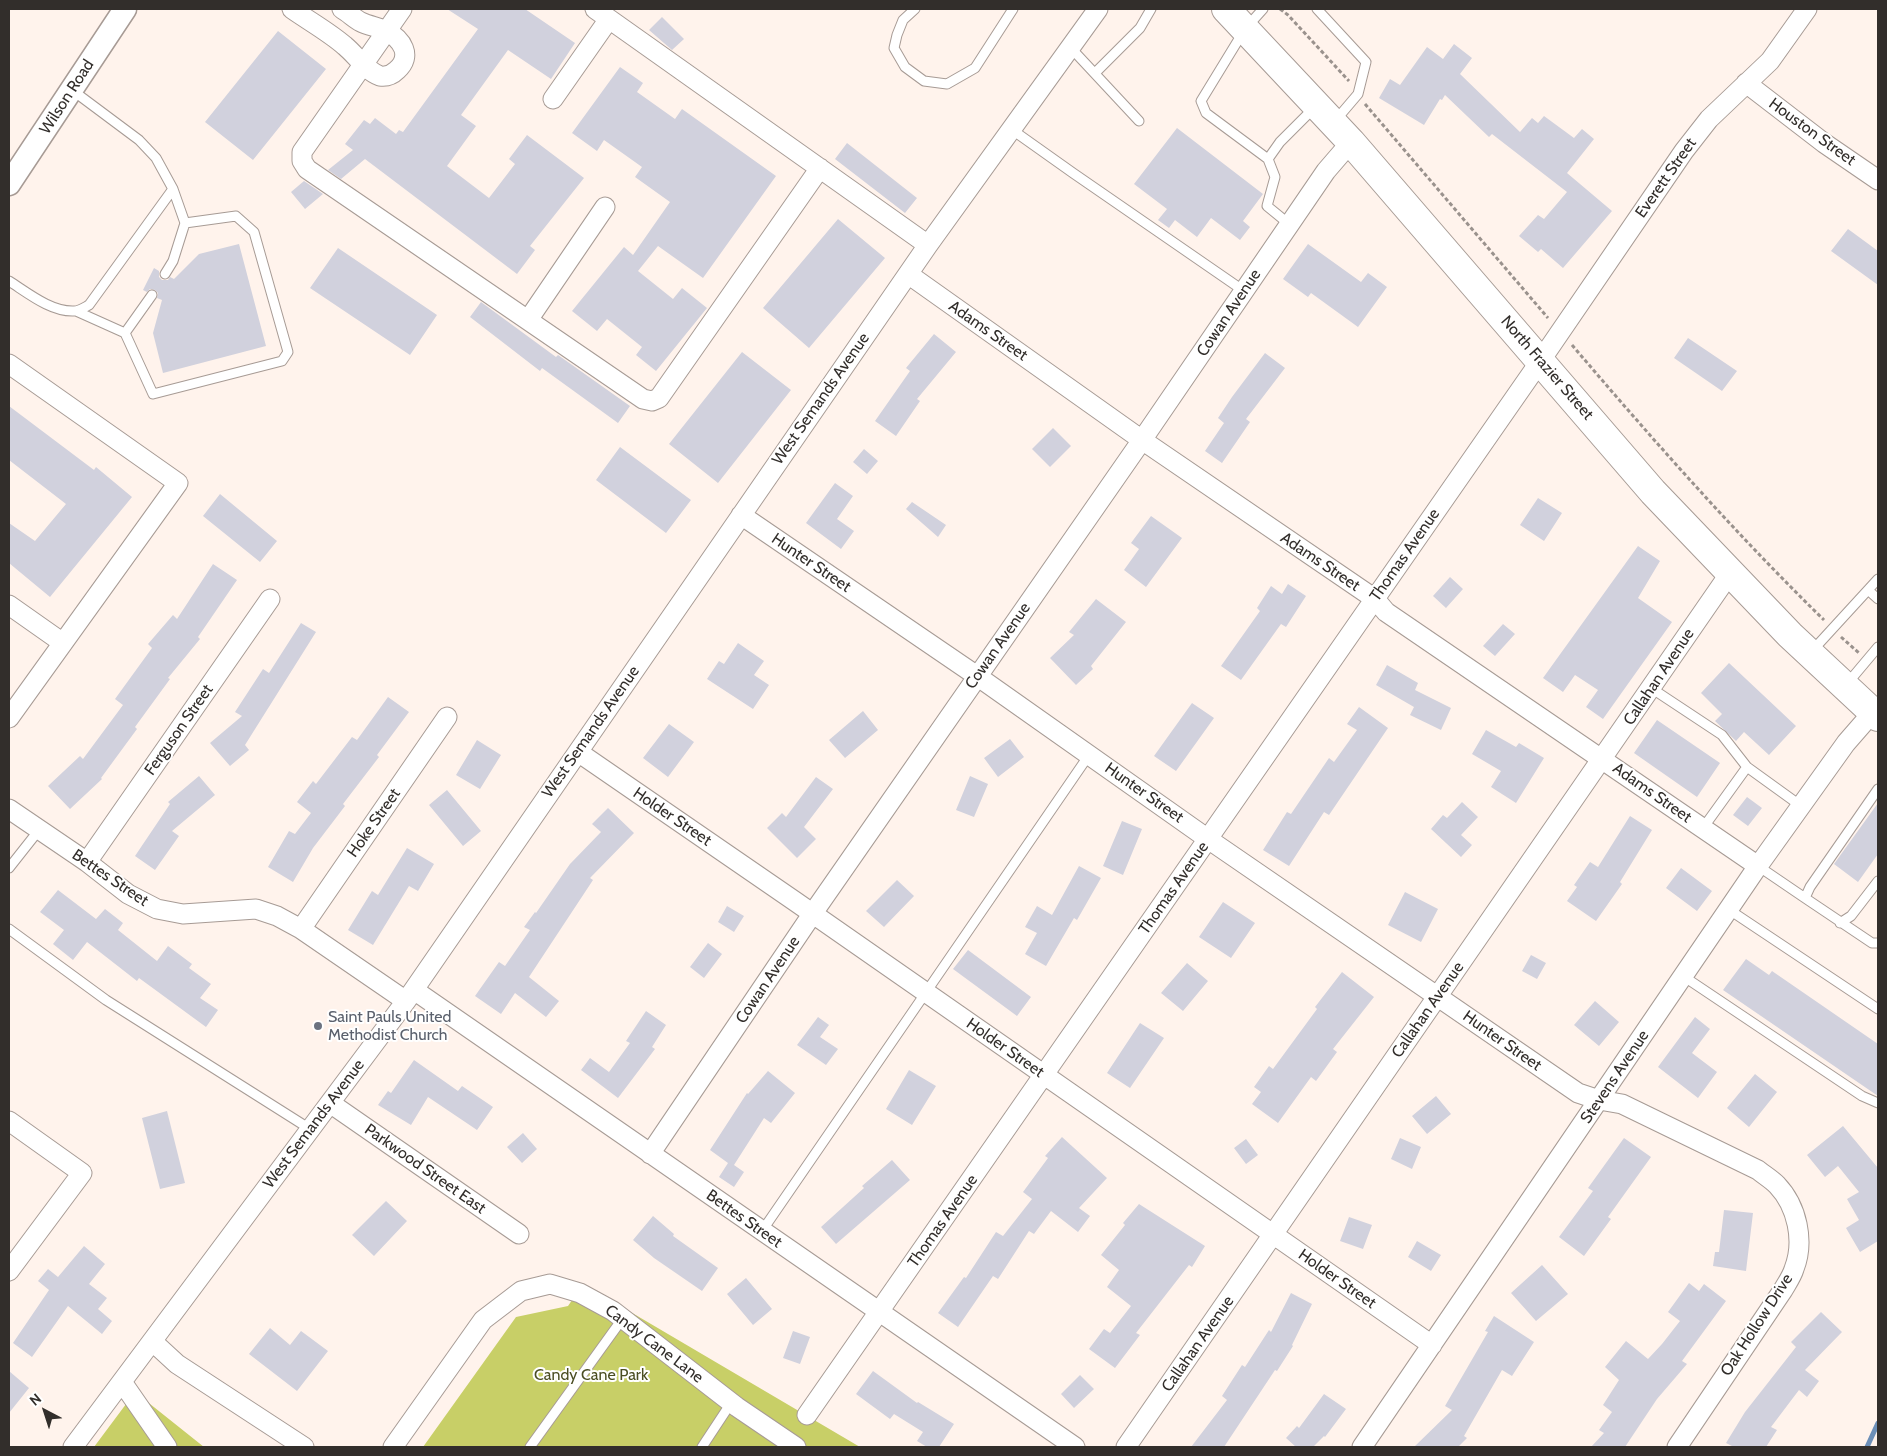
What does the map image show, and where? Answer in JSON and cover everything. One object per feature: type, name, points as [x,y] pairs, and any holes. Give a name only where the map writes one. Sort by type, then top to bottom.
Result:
[{"type":"main road","name":"North Frazier Street","points":[[1226,9],[1254,19],[1334,123],[1541,360],[1653,492],[1730,574],[1810,653],[1845,686],[1876,711]]},
{"type":"street","name":"Wilson Road","points":[[9,184],[125,9]]},
{"type":"street","points":[[292,9],[344,45],[363,64],[380,76],[388,76],[402,66],[405,58],[402,42],[387,31],[360,21],[342,9]]},
{"type":"street","points":[[402,9],[302,152],[302,161],[307,169],[643,399],[652,401],[659,398],[820,168]]},
{"type":"street","name":"West Semands Avenue","points":[[73,1447],[410,995],[928,245],[1098,9]]},
{"type":"street","name":"Everett Street","points":[[1541,360],[1684,151],[1709,119],[1770,61],[1807,9]]},
{"type":"street","points":[[553,99],[602,14],[928,245]]},
{"type":"street","name":"Houston Street","points":[[1746,83],[1824,143],[1878,180]]},
{"type":"street","name":"Cowan Avenue","points":[[650,1154],[813,913],[1142,440],[1326,171],[1334,123]]},
{"type":"street","points":[[528,320],[605,207]]},
{"type":"street","name":"Adams Street","points":[[908,274],[1142,440],[1375,599],[1386,612],[1758,866]]},
{"type":"street","name":"Thomas Avenue","points":[[807,1416],[1541,360]]},
{"type":"street","points":[[9,364],[178,483],[64,643],[12,707]]},
{"type":"street","name":"Hunter Street","points":[[741,515],[977,676],[1208,839],[1578,1093],[1599,1100]]},
{"type":"street","name":"Callahan Avenue","points":[[1126,1447],[1730,574]]},
{"type":"street","name":"Ferguson Street","points":[[87,862],[270,599]]},
{"type":"street","points":[[9,605],[64,643]]},
{"type":"street","name":"Stevens Avenue","points":[[1362,1447],[1758,866],[1846,743],[1876,711]]},
{"type":"street","name":"Hoke Street","points":[[301,929],[447,718]]},
{"type":"street","name":"Holder Street","points":[[578,752],[813,913],[1432,1345]]},
{"type":"street","name":"Bettes Street","points":[[9,809],[87,862],[128,894],[157,909],[183,914],[256,909],[277,916],[301,929],[410,995],[650,1154],[1075,1447]]},
{"type":"street","name":"Oak Hollow Drive","points":[[1599,1100],[1622,1104],[1758,1170],[1776,1184],[1790,1202],[1798,1224],[1799,1245],[1795,1268],[1677,1447]]},
{"type":"street","name":"Parkwood Street East","points":[[330,1103],[519,1234]]},
{"type":"street","points":[[9,1121],[82,1173],[9,1271]]},
{"type":"street","name":"Candy Cane Lane","points":[[393,1447],[483,1320],[521,1291],[550,1284],[580,1293],[623,1318],[731,1402],[796,1447]]},
{"type":"street","points":[[152,1341],[176,1364],[304,1447]]},
{"type":"street","points":[[122,1382],[167,1447]]},
{"type":"lane","points":[[915,9],[903,20],[894,48],[905,67],[924,81],[947,84],[975,68],[1013,9]]},
{"type":"lane","points":[[1095,74],[1140,28],[1152,9]]},
{"type":"lane","points":[[1268,159],[1280,142],[1334,123],[1358,94],[1366,62],[1317,9]]},
{"type":"lane","points":[[1254,19],[1201,101],[1206,114],[1268,159],[1275,178],[1267,206],[1289,224]]},
{"type":"lane","points":[[1070,47],[1139,121]]},
{"type":"lane","points":[[71,90],[139,140],[156,158],[172,189],[185,223],[174,261],[165,274]]},
{"type":"lane","points":[[1011,129],[1244,291]]},
{"type":"lane","points":[[76,311],[89,305],[172,189]]},
{"type":"lane","points":[[9,281],[46,304],[76,311],[124,334],[153,394],[282,360],[288,352],[254,232],[236,216],[185,223]]},
{"type":"lane","points":[[124,334],[152,295]]},
{"type":"lane","points":[[1810,653],[1878,579]]},
{"type":"lane","points":[[1868,590],[1878,600]]},
{"type":"lane","points":[[1845,686],[1878,647]]},
{"type":"lane","points":[[1651,688],[1722,735],[1747,767],[1801,806]]},
{"type":"lane","points":[[762,1232],[1089,755]]},
{"type":"lane","points":[[1703,828],[1747,767]]},
{"type":"lane","points":[[1805,898],[1810,887],[1877,794]]},
{"type":"lane","points":[[9,868],[39,830]]},
{"type":"lane","points":[[1758,866],[1840,923],[1872,943],[1878,943]]},
{"type":"lane","points":[[1840,923],[1851,916],[1878,881]]},
{"type":"lane","points":[[1728,909],[1878,1008]]},
{"type":"lane","points":[[9,929],[106,1000],[310,1129]]},
{"type":"lane","points":[[1683,976],[1862,1096],[1878,1103]]},
{"type":"lane","points":[[530,1447],[623,1318]]},
{"type":"lane","points":[[702,1447],[731,1402]]},
{"type":"green space","name":"Candy Cane Park","points":[[583,1284],[860,1447],[423,1447],[516,1317],[568,1306]]},
{"type":"green space","points":[[135,1392],[204,1447],[94,1447]]},
{"type":"building","points":[[447,9],[525,9],[575,43],[551,79],[508,50],[461,115],[476,126],[447,166],[489,198],[515,164],[509,159],[527,135],[584,178],[530,246],[535,250],[517,274],[365,159],[341,179],[328,170],[353,150],[345,144],[364,120],[370,124],[375,118],[396,134],[399,130],[403,132],[478,29]]},
{"type":"building","points":[[662,17],[684,39],[672,50],[649,30]]},
{"type":"building","points":[[278,31],[326,69],[253,160],[205,122]]},
{"type":"building","points":[[1454,44],[1472,58],[1460,74],[1520,132],[1532,118],[1538,123],[1544,116],[1574,138],[1582,129],[1594,139],[1567,173],[1612,211],[1563,268],[1541,249],[1538,252],[1519,236],[1538,215],[1544,219],[1567,192],[1492,134],[1489,137],[1445,95],[1442,100],[1440,99],[1424,125],[1379,98],[1390,79],[1400,85],[1427,47],[1443,59]]},
{"type":"building","points":[[620,67],[643,83],[637,92],[675,119],[682,109],[776,176],[703,278],[658,246],[638,271],[673,299],[682,288],[707,308],[656,371],[636,355],[642,347],[607,319],[597,331],[572,311],[624,247],[633,255],[670,202],[635,177],[642,167],[604,140],[597,151],[572,133]]},
{"type":"building","points":[[1177,128],[1263,194],[1243,221],[1250,227],[1240,240],[1211,218],[1197,237],[1175,220],[1169,228],[1158,220],[1167,209],[1134,184]]},
{"type":"building","points":[[847,143],[917,198],[905,213],[835,159]]},
{"type":"building","points":[[304,181],[323,194],[305,209],[291,192]]},
{"type":"building","points":[[838,219],[885,258],[809,348],[763,308]]},
{"type":"building","points":[[1848,229],[1878,251],[1878,285],[1831,251]]},
{"type":"building","points":[[239,244],[266,346],[163,373],[153,333],[162,300],[157,298],[158,293],[155,290],[150,289],[147,292],[143,290],[154,268],[159,271],[159,277],[162,280],[168,280],[170,277],[174,279],[199,254]]},
{"type":"building","points":[[1308,244],[1361,282],[1368,273],[1387,287],[1358,327],[1311,293],[1308,297],[1283,279]]},
{"type":"building","points":[[338,248],[437,315],[410,355],[310,288]]},
{"type":"building","points":[[481,302],[556,357],[558,355],[630,406],[618,423],[542,368],[540,371],[470,317]]},
{"type":"building","points":[[934,334],[956,352],[917,399],[920,401],[896,436],[875,421],[910,371],[906,368]]},
{"type":"building","points":[[1688,338],[1737,371],[1722,391],[1674,358]]},
{"type":"building","points":[[742,352],[791,390],[718,483],[669,444]]},
{"type":"building","points":[[1265,353],[1285,368],[1246,419],[1250,422],[1222,463],[1205,451],[1224,423],[1218,418]]},
{"type":"building","points":[[9,406],[94,470],[96,467],[132,497],[50,597],[9,563],[9,523],[35,541],[66,504],[9,460]]},
{"type":"building","points":[[1053,428],[1071,446],[1050,467],[1032,449]]},
{"type":"building","points":[[620,447],[691,500],[666,533],[596,480]]},
{"type":"building","points":[[864,449],[878,461],[867,474],[853,462]]},
{"type":"building","points":[[835,483],[853,496],[837,519],[854,531],[841,549],[806,523]]},
{"type":"building","points":[[220,494],[277,541],[260,562],[203,516]]},
{"type":"building","points":[[1538,498],[1562,513],[1544,541],[1520,525]]},
{"type":"building","points":[[912,502],[946,525],[938,537],[906,509]]},
{"type":"building","points":[[1151,516],[1182,538],[1146,587],[1124,570],[1139,549],[1131,543]]},
{"type":"building","points":[[1638,546],[1660,561],[1638,598],[1672,622],[1603,719],[1586,707],[1598,690],[1575,675],[1563,692],[1543,678]]},
{"type":"building","points":[[213,564],[237,580],[198,637],[200,639],[168,678],[170,679],[135,727],[137,729],[102,779],[70,809],[48,786],[80,756],[83,759],[123,705],[115,699],[152,648],[148,644],[173,615],[177,619]]},
{"type":"building","points":[[1450,577],[1463,589],[1446,608],[1433,596]]},
{"type":"building","points":[[1288,584],[1306,596],[1286,627],[1281,624],[1241,680],[1221,666],[1260,611],[1257,608],[1271,586],[1282,594]]},
{"type":"building","points":[[1096,599],[1126,622],[1091,666],[1093,669],[1076,685],[1050,658],[1074,635],[1069,632]]},
{"type":"building","points":[[301,623],[316,632],[245,745],[249,750],[230,766],[210,743],[242,716],[235,712],[263,669],[269,673]]},
{"type":"building","points":[[1503,624],[1515,634],[1495,656],[1483,646]]},
{"type":"building","points":[[738,643],[764,661],[754,675],[769,685],[753,709],[707,679],[719,661],[724,664]]},
{"type":"building","points":[[1729,663],[1796,726],[1769,755],[1744,732],[1736,741],[1715,721],[1722,714],[1701,693]]},
{"type":"building","points":[[1387,665],[1418,683],[1415,690],[1451,708],[1441,730],[1410,715],[1414,707],[1376,685]]},
{"type":"building","points":[[388,697],[409,712],[377,755],[379,757],[343,804],[345,806],[313,848],[293,882],[268,867],[289,831],[295,834],[311,813],[297,802],[313,781],[316,784],[352,737],[357,740]]},
{"type":"building","points":[[1192,703],[1214,718],[1176,771],[1154,756]]},
{"type":"building","points":[[1359,707],[1388,728],[1329,815],[1324,812],[1289,866],[1263,850],[1287,812],[1291,814],[1329,758],[1334,762],[1357,730],[1347,724]]},
{"type":"building","points":[[863,711],[878,730],[845,758],[829,740]]},
{"type":"building","points":[[1657,720],[1720,763],[1697,797],[1634,753]]},
{"type":"building","points":[[669,724],[694,742],[668,777],[643,758]]},
{"type":"building","points":[[1486,730],[1516,747],[1519,743],[1544,758],[1516,803],[1491,787],[1501,771],[1472,754]]},
{"type":"building","points":[[1010,739],[1024,757],[998,777],[984,758]]},
{"type":"building","points":[[477,740],[501,755],[480,789],[456,775]]},
{"type":"building","points":[[199,776],[215,795],[172,831],[179,836],[155,870],[135,856],[170,804],[168,802]]},
{"type":"building","points":[[970,776],[988,784],[974,817],[956,810]]},
{"type":"building","points":[[816,777],[833,789],[804,827],[816,839],[797,858],[767,828],[782,813],[786,817]]},
{"type":"building","points":[[447,790],[481,831],[463,846],[429,805]]},
{"type":"building","points":[[1747,797],[1762,808],[1748,826],[1733,815]]},
{"type":"building","points":[[1462,802],[1478,817],[1461,835],[1472,845],[1461,857],[1431,829],[1443,815],[1447,818]]},
{"type":"building","points":[[1878,803],[1878,854],[1858,882],[1834,864]]},
{"type":"building","points":[[608,808],[634,833],[590,878],[593,880],[529,977],[559,1001],[546,1017],[515,993],[501,1014],[475,996],[499,962],[505,966],[530,930],[524,927],[570,864],[601,832],[592,824]]},
{"type":"building","points":[[1630,816],[1652,830],[1620,882],[1622,884],[1596,921],[1567,901],[1577,887],[1574,885],[1590,862],[1598,867]]},
{"type":"building","points":[[1122,821],[1142,829],[1123,875],[1103,866]]},
{"type":"building","points":[[407,848],[434,864],[418,891],[409,886],[373,945],[348,930],[372,891],[378,895]]},
{"type":"building","points":[[1079,866],[1101,878],[1077,920],[1074,918],[1046,966],[1025,954],[1037,933],[1025,927],[1037,906],[1052,915]]},
{"type":"building","points":[[1681,868],[1712,891],[1697,911],[1666,888]]},
{"type":"building","points":[[897,880],[914,896],[884,927],[866,911]]},
{"type":"building","points":[[58,890],[96,919],[105,909],[123,923],[118,930],[157,961],[168,946],[192,964],[189,968],[211,984],[200,998],[218,1010],[206,1027],[139,978],[137,981],[87,942],[73,960],[53,944],[64,930],[40,912]]},
{"type":"building","points":[[1405,892],[1438,909],[1421,942],[1388,925]]},
{"type":"building","points":[[1223,902],[1255,923],[1231,958],[1199,937]]},
{"type":"building","points":[[727,906],[744,916],[734,932],[718,922]]},
{"type":"building","points":[[708,943],[722,954],[704,978],[690,967]]},
{"type":"building","points":[[968,950],[1031,997],[1017,1016],[953,969]]},
{"type":"building","points":[[1531,955],[1546,963],[1537,979],[1522,971]]},
{"type":"building","points":[[1746,959],[1769,975],[1772,971],[1878,1044],[1878,1096],[1723,990]]},
{"type":"building","points":[[1187,963],[1208,981],[1183,1011],[1161,993]]},
{"type":"building","points":[[1342,972],[1374,997],[1333,1049],[1337,1052],[1316,1081],[1311,1077],[1278,1123],[1252,1104],[1261,1092],[1254,1087],[1269,1066],[1273,1069],[1317,1009],[1315,1007]]},
{"type":"building","points":[[1595,1001],[1619,1022],[1599,1046],[1574,1025]]},
{"type":"building","points":[[646,1011],[666,1025],[652,1047],[655,1049],[618,1098],[581,1070],[590,1058],[609,1072],[630,1043],[626,1041]]},
{"type":"building","points":[[818,1017],[829,1025],[820,1037],[838,1049],[826,1065],[797,1045]]},
{"type":"building","points":[[1695,1017],[1710,1029],[1692,1053],[1717,1072],[1698,1098],[1658,1067]]},
{"type":"building","points":[[1140,1023],[1164,1038],[1130,1088],[1107,1073]]},
{"type":"building","points":[[414,1060],[458,1091],[462,1086],[493,1107],[477,1130],[428,1097],[411,1125],[378,1105],[388,1091],[391,1093]]},
{"type":"building","points":[[909,1070],[936,1086],[912,1125],[886,1109]]},
{"type":"building","points":[[768,1071],[795,1093],[771,1123],[764,1118],[734,1165],[744,1172],[734,1187],[719,1177],[728,1163],[710,1150],[747,1093]]},
{"type":"building","points":[[1755,1074],[1777,1092],[1749,1127],[1727,1108]]},
{"type":"building","points":[[1436,1096],[1451,1114],[1427,1134],[1412,1116]]},
{"type":"building","points":[[167,1111],[185,1183],[160,1189],[142,1118]]},
{"type":"building","points":[[1843,1126],[1878,1168],[1878,1241],[1860,1252],[1846,1228],[1859,1220],[1847,1199],[1859,1192],[1838,1166],[1825,1177],[1807,1155]]},
{"type":"building","points":[[523,1133],[537,1149],[522,1163],[507,1147]]},
{"type":"building","points":[[1062,1137],[1107,1178],[1079,1208],[1090,1216],[1078,1232],[1051,1211],[1034,1234],[1029,1231],[998,1279],[993,1276],[958,1327],[938,1313],[964,1277],[966,1278],[996,1232],[1003,1236],[1032,1199],[1023,1192],[1048,1158],[1045,1156]]},
{"type":"building","points":[[1400,1138],[1421,1147],[1412,1169],[1391,1159]]},
{"type":"building","points":[[1624,1138],[1651,1157],[1608,1217],[1611,1219],[1584,1256],[1559,1237],[1593,1191],[1588,1188]]},
{"type":"building","points":[[1246,1139],[1258,1155],[1246,1164],[1234,1148]]},
{"type":"building","points":[[892,1160],[910,1180],[836,1244],[821,1227],[864,1188],[862,1186]]},
{"type":"building","points":[[386,1201],[407,1221],[374,1256],[352,1235]]},
{"type":"building","points":[[1139,1204],[1205,1246],[1192,1267],[1189,1265],[1136,1333],[1140,1335],[1115,1368],[1089,1349],[1104,1329],[1110,1333],[1131,1306],[1107,1287],[1119,1270],[1101,1255]]},
{"type":"building","points":[[1724,1210],[1753,1213],[1746,1271],[1713,1266],[1715,1252],[1719,1252]]},
{"type":"building","points":[[653,1216],[674,1234],[673,1236],[718,1268],[702,1291],[654,1258],[633,1240]]},
{"type":"building","points":[[1349,1217],[1372,1225],[1363,1249],[1340,1241]]},
{"type":"building","points":[[1417,1241],[1441,1255],[1431,1271],[1408,1257]]},
{"type":"building","points":[[84,1246],[105,1264],[89,1284],[107,1298],[98,1309],[112,1321],[102,1334],[68,1306],[32,1357],[13,1343],[49,1290],[38,1281],[48,1269],[58,1277]]},
{"type":"building","points":[[1542,1265],[1568,1294],[1536,1321],[1511,1293]]},
{"type":"building","points":[[746,1278],[772,1309],[753,1325],[727,1294]]},
{"type":"building","points":[[1689,1283],[1699,1291],[1704,1284],[1726,1301],[1682,1361],[1687,1364],[1657,1399],[1625,1447],[1591,1447],[1604,1433],[1599,1430],[1612,1412],[1603,1405],[1619,1380],[1605,1367],[1626,1341],[1648,1359],[1680,1321],[1668,1312]]},
{"type":"building","points":[[1291,1293],[1312,1304],[1293,1346],[1277,1371],[1275,1370],[1224,1447],[1191,1447],[1227,1400],[1222,1396],[1242,1365],[1245,1367],[1269,1330],[1271,1332]]},
{"type":"building","points":[[1821,1312],[1842,1332],[1805,1370],[1819,1381],[1807,1397],[1799,1390],[1771,1427],[1777,1430],[1766,1447],[1734,1447],[1726,1443],[1745,1412],[1796,1347],[1791,1342]]},
{"type":"building","points":[[1494,1316],[1534,1342],[1512,1376],[1502,1370],[1464,1436],[1467,1438],[1458,1447],[1414,1447],[1452,1410],[1445,1406],[1488,1332],[1485,1331]]},
{"type":"building","points":[[270,1328],[290,1345],[301,1331],[328,1351],[297,1391],[249,1354]]},
{"type":"building","points":[[793,1331],[810,1337],[800,1364],[783,1358]]},
{"type":"building","points":[[9,1371],[29,1388],[9,1413]]},
{"type":"building","points":[[873,1371],[917,1403],[954,1424],[939,1447],[927,1447],[917,1441],[923,1432],[894,1414],[890,1419],[856,1394]]},
{"type":"building","points":[[1080,1375],[1094,1389],[1074,1408],[1061,1394]]},
{"type":"building","points":[[1324,1394],[1346,1409],[1325,1437],[1313,1447],[1296,1447],[1286,1438],[1297,1426],[1299,1428]]},
{"type":"waterway","points":[[1867,1447],[1878,1423]]},
{"type":"place","name":"Saint Pauls United Methodist Church","points":[[318,1026]]}]
